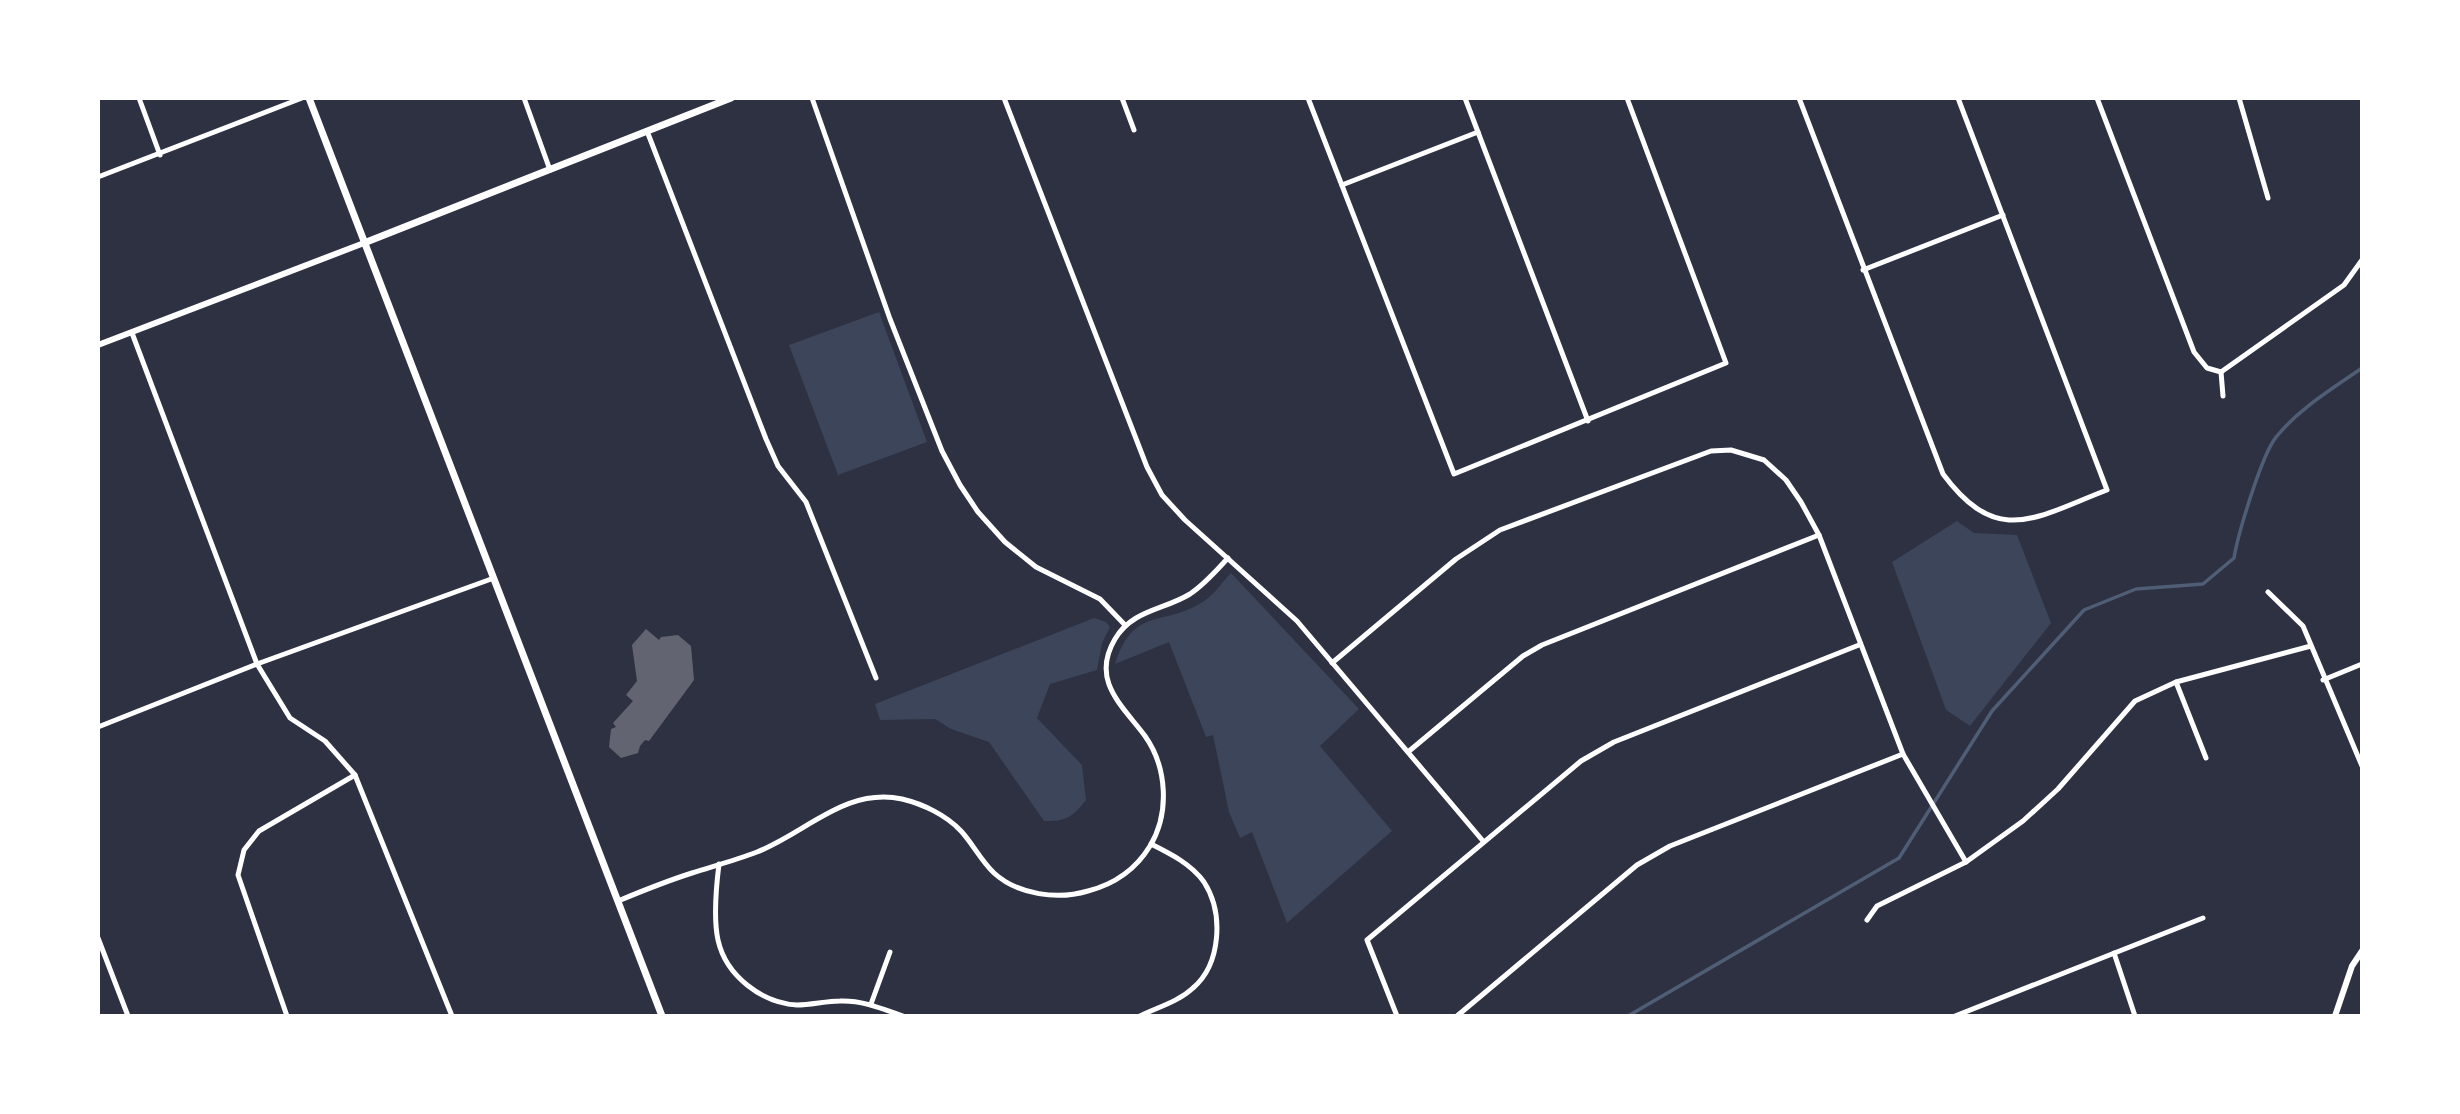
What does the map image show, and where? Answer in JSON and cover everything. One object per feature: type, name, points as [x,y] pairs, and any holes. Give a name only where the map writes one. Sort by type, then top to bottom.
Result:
[{"type":"main road","points":[[309,98],[662,1016]]},
{"type":"main road","points":[[365,243],[731,98]]},
{"type":"street","points":[[139,98],[160,155]]},
{"type":"street","points":[[98,177],[302,98]]},
{"type":"street","points":[[524,98],[550,170]]},
{"type":"street","points":[[812,98],[890,319],[942,451],[960,485],[978,512],[1005,542],[1036,567],[1100,599],[1125,625]]},
{"type":"street","points":[[1004,98],[1147,467],[1161,495],[1297,621],[1483,841]]},
{"type":"street","points":[[1122,98],[1134,130]]},
{"type":"street","points":[[1308,98],[1454,474],[1726,363],[1627,98]]},
{"type":"street","points":[[1465,98],[1588,421]]},
{"type":"street","points":[[1799,98],[1943,474],[1962,499],[1985,514],[2005,522],[2028,520],[2107,489],[1958,98]]},
{"type":"street","points":[[2097,98],[2194,352],[2207,368],[2221,372]]},
{"type":"street","points":[[2239,98],[2269,198]]},
{"type":"street","points":[[646,130],[766,439],[778,466],[806,502],[876,678]]},
{"type":"street","points":[[1342,185],[1478,131]]},
{"type":"street","points":[[1863,270],[2003,215]]},
{"type":"street","points":[[98,345],[365,243]]},
{"type":"street","points":[[2221,372],[2344,285],[2362,260]]},
{"type":"street","points":[[132,332],[257,664],[271,693],[290,718],[325,741],[355,775],[452,1016]]},
{"type":"street","points":[[2221,372],[2223,396]]},
{"type":"street","points":[[1332,663],[1456,559],[1500,530],[1711,451],[1731,450],[1764,460],[1786,480],[1819,535],[1903,754],[1966,862]]},
{"type":"street","points":[[1408,752],[1523,656],[1542,645],[1819,535]]},
{"type":"street","points":[[618,901],[783,840],[825,813],[877,796],[921,804],[937,813],[960,830],[994,873],[1016,888],[1044,894],[1074,895],[1104,887],[1134,868],[1151,844],[1163,812],[1163,784],[1158,758],[1110,690],[1107,658],[1114,640],[1125,625],[1144,612],[1188,595],[1206,583],[1228,558]]},
{"type":"street","points":[[98,727],[257,664],[494,578]]},
{"type":"street","points":[[2267,592],[2303,626],[2323,680],[2362,766]]},
{"type":"street","points":[[1397,1016],[1367,940],[1581,761],[1614,742],[1859,645]]},
{"type":"street","points":[[1867,920],[1877,906],[1966,862],[2023,821],[2058,789],[2135,701],[2176,682],[2311,646]]},
{"type":"street","points":[[2323,680],[2362,664]]},
{"type":"street","points":[[2176,682],[2206,758]]},
{"type":"street","points":[[1457,1016],[1637,865],[1670,846],[1903,754]]},
{"type":"street","points":[[287,1016],[238,875],[244,850],[259,831],[355,775]]},
{"type":"street","points":[[1140,1016],[1177,1000],[1196,986],[1210,966],[1217,938],[1215,910],[1205,883],[1174,855],[1151,844]]},
{"type":"street","points":[[719,864],[716,886],[718,941],[727,961],[744,983],[762,997],[796,1005],[843,1000],[871,1004],[903,1016]]},
{"type":"street","points":[[1955,1016],[2203,918]]},
{"type":"street","points":[[98,938],[128,1016]]},
{"type":"street","points":[[871,1004],[890,951]]},
{"type":"street","points":[[2335,1016],[2352,967],[2362,951]]},
{"type":"street","points":[[2113,953],[2134,1016]]},
{"type":"street","points":[[1975,1008],[1978,1016]]},
{"type":"shaded area","points":[[879,312],[927,442],[838,475],[789,345]]},
{"type":"shaded area","points":[[1957,521],[1974,533],[2017,535],[2051,623],[1970,726],[1946,710],[1892,562]]},
{"type":"shaded area","points":[[1231,573],[1359,709],[1320,746],[1392,831],[1287,923],[1252,832],[1240,838],[1229,812],[1213,735],[1206,737],[1169,642],[1115,664],[1131,633],[1141,625],[1189,609],[1204,601]]},
{"type":"shaded area","points":[[1094,618],[1106,622],[1110,627],[1102,643],[1097,670],[1050,684],[1037,718],[1082,765],[1086,800],[1068,817],[1058,821],[1044,821],[989,742],[951,729],[935,719],[880,720],[875,704]]},
{"type":"building","points":[[646,629],[659,640],[661,637],[678,635],[691,646],[694,680],[649,741],[645,740],[640,746],[638,753],[621,758],[609,747],[611,729],[616,727],[613,723],[633,701],[626,695],[637,681],[632,645]]},
{"type":"waterway","points":[[1628,1016],[1899,858],[1992,711],[2084,610],[2136,589],[2203,584],[2234,558],[2258,476],[2277,436],[2306,408],[2362,368]]}]
